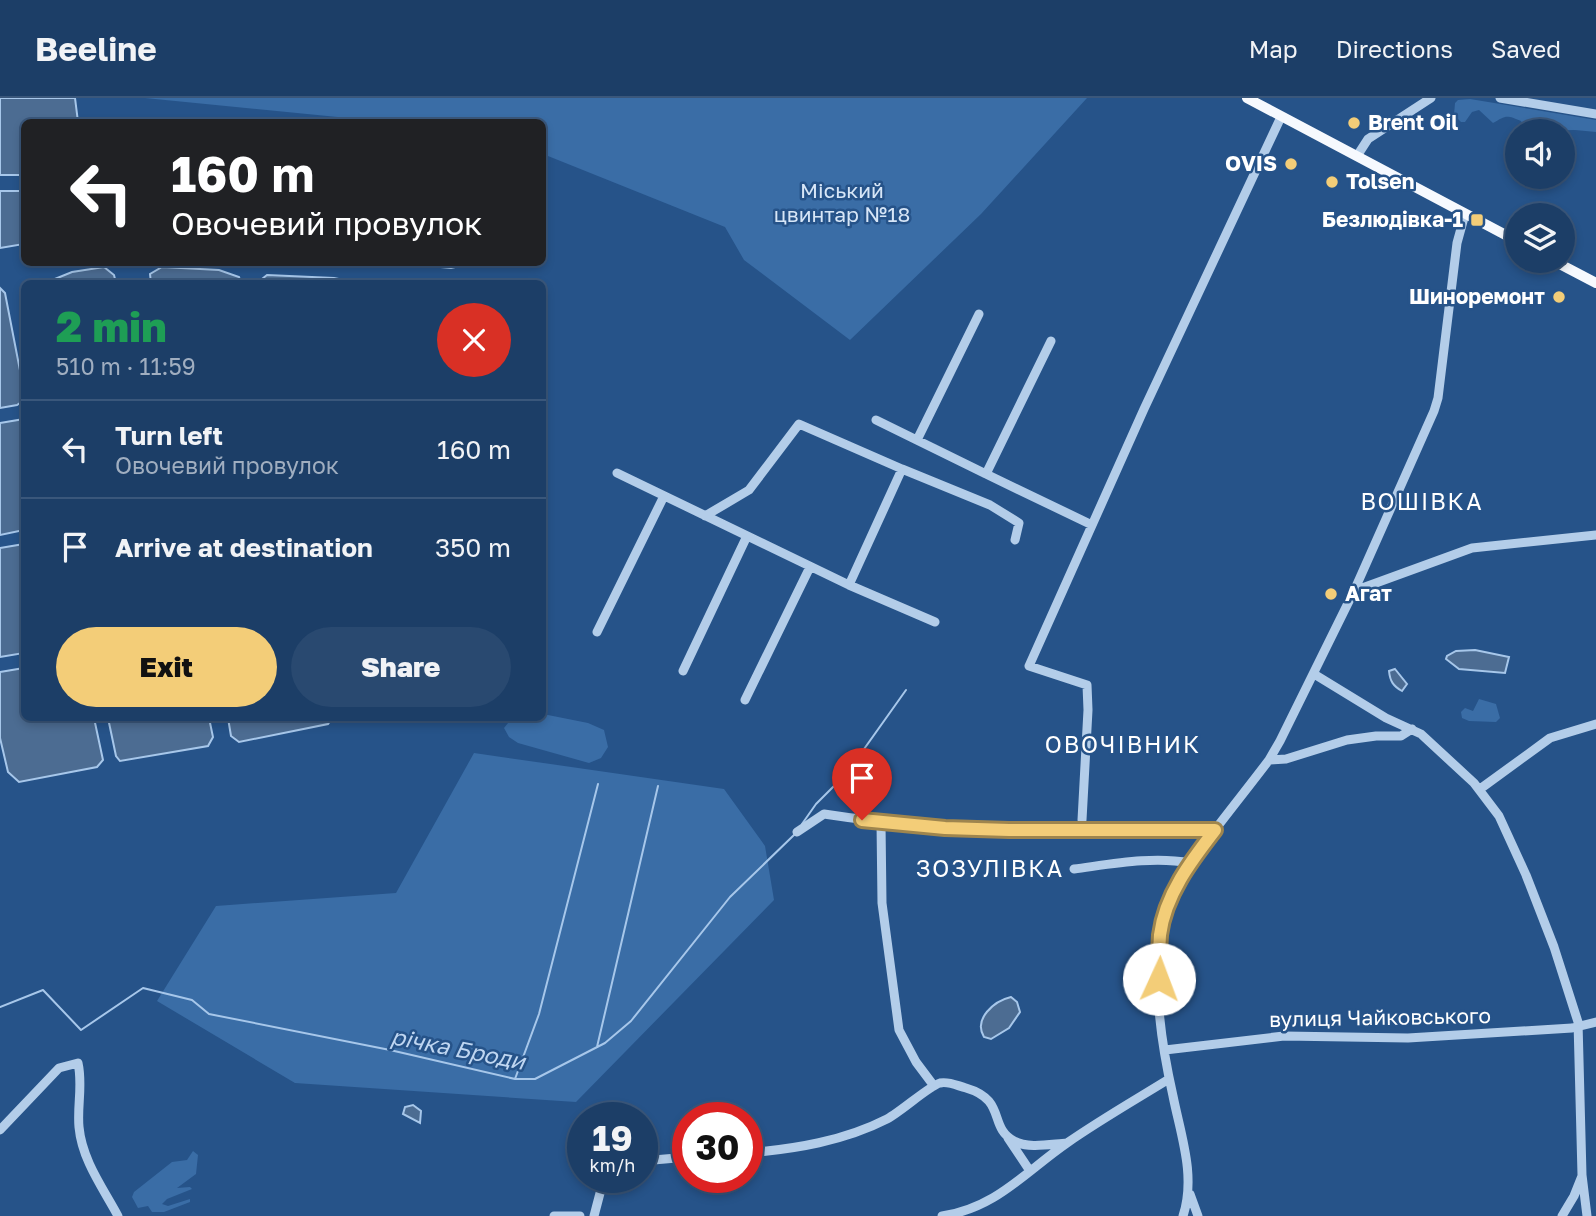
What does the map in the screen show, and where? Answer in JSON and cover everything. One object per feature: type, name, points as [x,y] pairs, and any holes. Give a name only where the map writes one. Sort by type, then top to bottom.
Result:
[{"type":"main road","points":[[1247,98],[1505,235]]},
{"type":"main road","points":[[1575,272],[1596,283]]},
{"type":"street","points":[[1357,156],[1368,139],[1431,98]]},
{"type":"street","points":[[1500,98],[1596,114]]},
{"type":"street","points":[[1082,820],[1087,685],[1029,666],[1281,117]]},
{"type":"street","points":[[1183,1216],[1189,1192],[1189,1173],[1169,1079],[1158,1002],[1160,933],[1173,892],[1190,863],[1269,760],[1354,591],[1434,411],[1438,398],[1457,243],[1465,214]]},
{"type":"street","points":[[917,440],[979,314]]},
{"type":"street","points":[[986,474],[1051,341]]},
{"type":"street","points":[[876,420],[1092,525]]},
{"type":"street","points":[[705,516],[749,490],[799,424],[990,505],[1019,523],[1015,540]]},
{"type":"street","points":[[849,585],[902,468]]},
{"type":"street","points":[[617,473],[849,585],[935,622]]},
{"type":"street","points":[[597,632],[664,496]]},
{"type":"street","points":[[1354,591],[1466,550],[1596,535]]},
{"type":"street","points":[[683,671],[747,536]]},
{"type":"street","points":[[745,700],[810,566]]},
{"type":"street","points":[[1314,674],[1386,718],[1421,734],[1480,789],[1495,809],[1526,875],[1558,956],[1579,1028],[1582,1175],[1587,1216]]},
{"type":"street","points":[[1480,789],[1550,738],[1596,724]]},
{"type":"street","points":[[1269,760],[1286,759],[1347,740],[1401,736],[1412,729]]},
{"type":"street","points":[[797,832],[824,814],[881,823],[1009,830],[1215,830]]},
{"type":"street","points":[[881,823],[882,903],[899,1030],[916,1062],[934,1086]]},
{"type":"street","points":[[1074,869],[1153,861],[1175,860],[1190,863]]},
{"type":"street","name":"вулиця Чайковського","points":[[1165,1050],[1284,1036],[1408,1038],[1579,1028],[1596,1022]]},
{"type":"street","points":[[0,1130],[59,1068],[78,1063],[82,1082],[79,1120],[82,1146],[118,1216]]},
{"type":"street","points":[[942,1216],[973,1208],[996,1198],[1067,1143],[1169,1079]]},
{"type":"street","points":[[763,1151],[817,1144],[864,1129],[907,1108],[940,1083],[980,1092],[988,1098],[1004,1132],[1030,1171]]},
{"type":"street","points":[[1004,1132],[1014,1141],[1029,1145],[1067,1143]]},
{"type":"street","points":[[1562,1216],[1582,1175]]},
{"type":"street","points":[[1189,1192],[1198,1216]]},
{"type":"street","points":[[594,1216],[600,1193]]},
{"type":"street","points":[[554,1216],[580,1216]]},
{"type":"green space","name":"Міський цвинтар №18","points":[[145,98],[1087,98],[981,214],[850,340],[744,260],[725,227],[546,155],[546,119],[358,119]]},
{"type":"green space","points":[[1470,99],[1596,120],[1596,132],[1575,130],[1575,119],[1503,117],[1493,123],[1479,110],[1472,112],[1465,122],[1461,122],[1454,115],[1455,103],[1458,100]]},
{"type":"green space","points":[[1479,699],[1496,704],[1500,718],[1496,722],[1469,721],[1462,718],[1461,712],[1465,708],[1473,711]]},
{"type":"green space","points":[[546,715],[588,723],[604,730],[608,747],[601,758],[589,763],[518,743],[509,737],[504,728],[510,721],[546,721]]},
{"type":"green space","points":[[474,753],[724,789],[765,846],[774,900],[576,1102],[295,1083],[157,1001],[216,906],[396,893]]},
{"type":"green space","points":[[193,1151],[198,1155],[196,1174],[177,1188],[192,1189],[167,1199],[162,1204],[168,1206],[190,1199],[190,1202],[164,1212],[152,1212],[148,1206],[138,1208],[132,1197],[134,1192],[172,1162],[187,1160]]},
{"type":"shaded area","points":[[0,98],[75,98],[78,119],[21,119],[21,175],[0,175]]},
{"type":"shaded area","points":[[0,191],[21,191],[21,244],[0,248]]},
{"type":"shaded area","points":[[104,267],[114,275],[115,280],[52,280],[72,272]]},
{"type":"shaded area","points":[[162,267],[219,270],[239,277],[240,280],[151,280],[150,274]]},
{"type":"shaded area","points":[[267,275],[344,280],[262,280]]},
{"type":"shaded area","points":[[0,288],[5,293],[21,376],[21,402],[0,408]]},
{"type":"shaded area","points":[[21,420],[21,531],[0,535],[0,423]]},
{"type":"shaded area","points":[[21,544],[21,654],[0,657],[0,548]]},
{"type":"shaded area","points":[[1475,650],[1509,657],[1505,673],[1459,669],[1446,659],[1456,651]]},
{"type":"shaded area","points":[[21,668],[21,721],[95,721],[103,760],[97,767],[19,782],[8,772],[0,738],[0,672]]},
{"type":"shaded area","points":[[1395,669],[1407,684],[1402,691],[1390,678],[1389,671]]},
{"type":"shaded area","points":[[109,721],[210,721],[213,737],[208,746],[120,761],[116,756]]},
{"type":"shaded area","points":[[228,721],[330,721],[328,724],[239,742],[231,736]]},
{"type":"shaded area","points":[[1011,997],[1017,1002],[1020,1012],[1009,1028],[991,1039],[984,1037],[981,1030],[983,1017],[998,1002]]},
{"type":"shaded area","points":[[413,1105],[421,1111],[420,1123],[403,1114],[405,1107]]},
{"type":"waterway","name":"річка Броди","points":[[802,824],[816,804],[847,773],[906,690]]},
{"type":"waterway","points":[[515,1079],[539,1014],[598,784]]},
{"type":"waterway","points":[[597,1047],[658,786]]},
{"type":"waterway","name":"річка Броди","points":[[0,1007],[43,990],[81,1030],[143,988],[192,1000],[209,1014],[390,1050],[515,1079],[535,1079],[605,1043],[631,1021],[730,897],[795,834]]},
{"type":"place","name":"Brent Oil","points":[[1354,123]]},
{"type":"place","name":"OVIS","points":[[1291,164]]},
{"type":"place","name":"Tolsen","points":[[1332,182]]},
{"type":"place","name":"Безлюдівка-1","points":[[1477,220]]},
{"type":"place","name":"Шиноремонт","points":[[1559,297]]},
{"type":"place","name":"Агат","points":[[1331,594]]},
{"type":"district","name":"ВОШІВКА","points":[[1422,502]]},
{"type":"district","name":"ОВОЧІВНИК","points":[[1123,745]]},
{"type":"district","name":"ЗОЗУЛІВКА","points":[[990,869]]},
{"type":"route","points":[[862,820],[945,828],[1009,830],[1215,830],[1190,863],[1173,892],[1160,933],[1159,979]]}]
